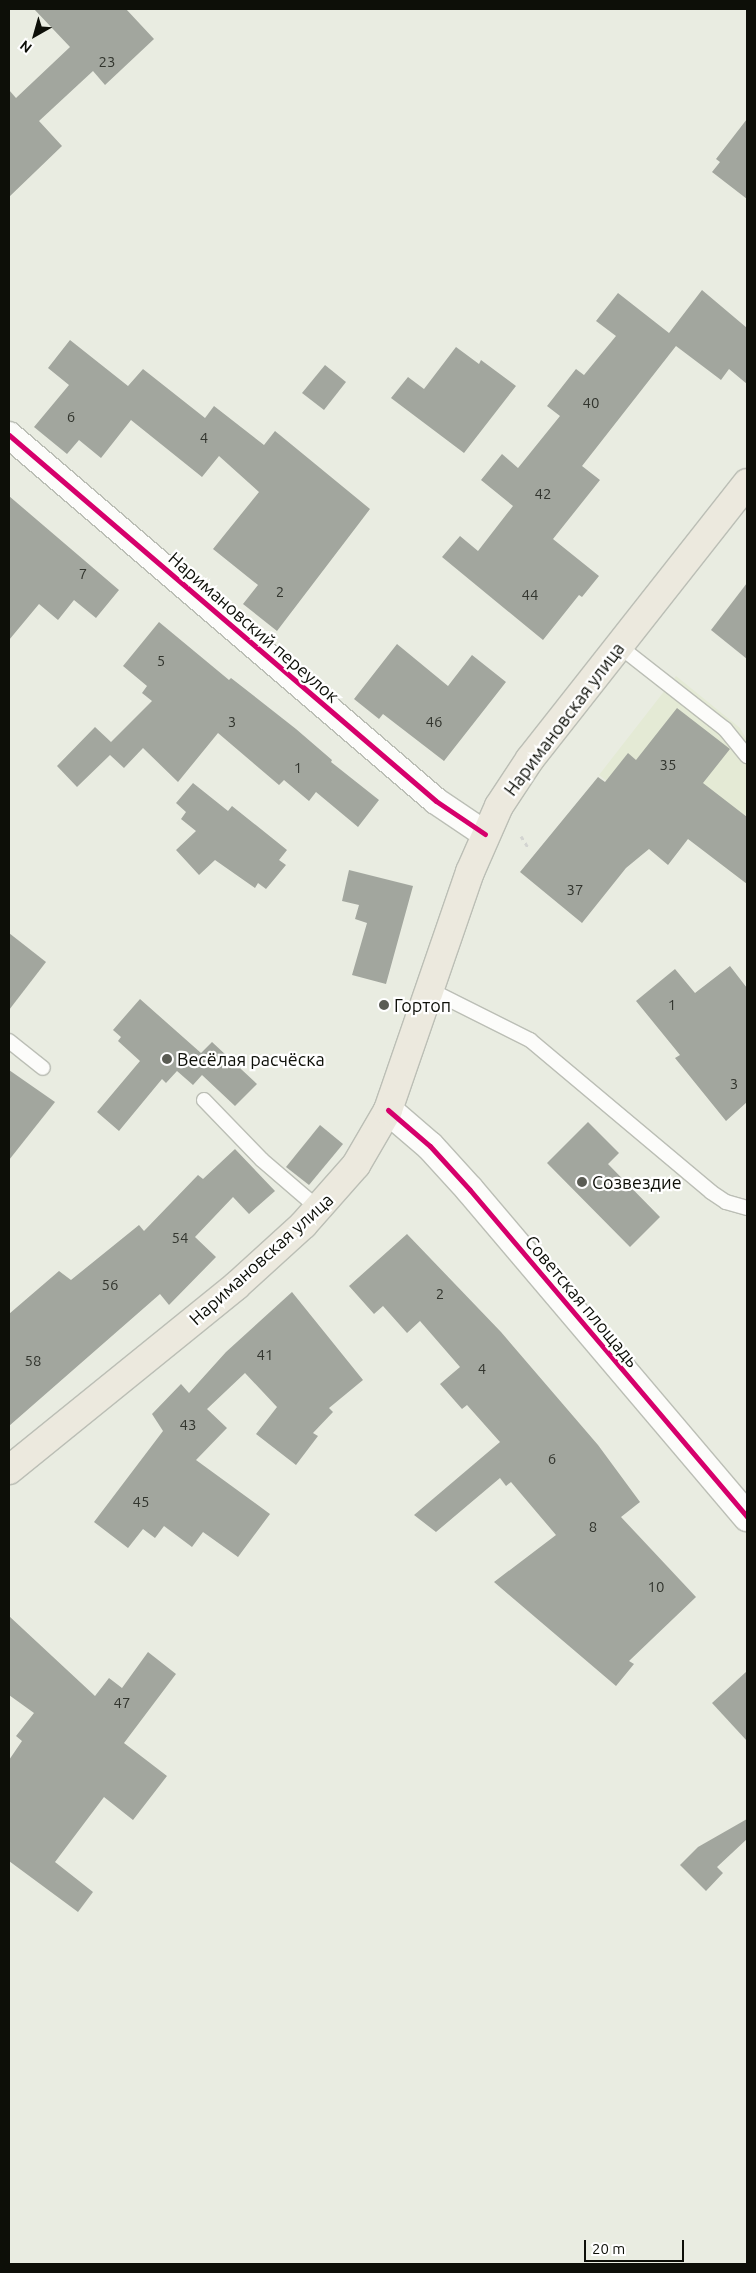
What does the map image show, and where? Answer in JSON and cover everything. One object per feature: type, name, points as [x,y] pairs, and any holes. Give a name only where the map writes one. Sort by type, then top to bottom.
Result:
[{"type":"main road","name":"Наримановская улица","points":[[9,1470],[236,1286],[320,1208],[356,1165],[388,1110],[485,834],[530,759],[747,483]]},
{"type":"street","name":"Наримановский переулок","points":[[9,435],[436,801],[485,834]]},
{"type":"street","name":"Советская площадь","points":[[388,1110],[430,1146],[470,1190],[747,1517]]},
{"type":"lane","points":[[619,646],[725,729],[747,756]]},
{"type":"lane","points":[[430,990],[530,1040],[710,1192],[726,1202],[747,1208]]},
{"type":"lane","points":[[9,1042],[43,1068]]},
{"type":"lane","points":[[204,1100],[262,1160],[320,1208]]},
{"type":"shaded area","points":[[676,676],[740,728],[747,740],[747,884],[702,849],[705,844],[667,829],[599,775]]},
{"type":"building","points":[[34,9],[126,9],[154,39],[105,85],[93,71],[39,121],[62,146],[9,197],[9,90],[16,98],[70,47]]},
{"type":"building","points":[[747,119],[747,199],[712,172],[720,162],[716,159]]},
{"type":"building","points":[[702,290],[747,328],[747,384],[729,369],[721,380],[676,346],[582,466],[600,480],[553,539],[599,576],[582,597],[579,595],[543,640],[442,557],[460,536],[478,551],[513,506],[481,480],[502,454],[518,468],[560,416],[547,406],[576,369],[584,375],[616,336],[596,321],[618,293],[669,333]]},
{"type":"building","points":[[70,340],[128,386],[143,369],[205,418],[214,406],[264,445],[275,431],[370,509],[277,631],[243,604],[258,585],[213,549],[259,492],[219,456],[202,477],[131,420],[101,458],[79,440],[67,454],[34,427],[69,385],[48,368]]},
{"type":"building","points":[[456,347],[479,364],[481,360],[516,386],[464,453],[391,398],[408,377],[424,389]]},
{"type":"building","points":[[325,365],[346,382],[324,410],[302,393]]},
{"type":"building","points":[[9,496],[119,590],[96,618],[74,600],[58,620],[39,604],[9,640]]},
{"type":"building","points":[[747,583],[747,659],[711,630]]},
{"type":"building","points":[[159,622],[229,680],[231,678],[296,729],[332,760],[331,762],[379,800],[358,827],[316,792],[309,801],[284,780],[279,785],[218,733],[178,782],[143,748],[124,768],[110,755],[77,787],[57,766],[95,727],[111,742],[152,701],[142,693],[147,686],[123,666]]},
{"type":"building","points":[[397,644],[448,686],[472,655],[506,682],[444,761],[383,714],[379,719],[354,699]]},
{"type":"building","points":[[677,708],[730,749],[703,783],[747,817],[747,884],[688,839],[668,865],[649,849],[626,868],[582,923],[520,872],[598,777],[605,782],[628,753],[636,760]]},
{"type":"building","points":[[193,783],[228,811],[232,806],[287,850],[279,860],[286,865],[266,889],[258,883],[255,888],[215,860],[199,875],[176,850],[196,831],[181,819],[186,812],[176,803]]},
{"type":"building","points":[[349,870],[413,886],[386,984],[352,975],[367,923],[355,919],[359,905],[342,901]]},
{"type":"building","points":[[9,933],[46,962],[9,1010]]},
{"type":"building","points":[[730,966],[747,988],[747,1102],[726,1121],[675,1058],[680,1055],[636,1001],[675,969],[695,993]]},
{"type":"building","points":[[140,999],[201,1053],[212,1042],[257,1084],[235,1106],[202,1075],[193,1085],[177,1071],[166,1083],[162,1079],[119,1131],[97,1112],[140,1061],[118,1041],[121,1037],[113,1030]]},
{"type":"building","points":[[9,1070],[55,1102],[9,1160]]},
{"type":"building","points":[[588,1122],[619,1153],[608,1164],[660,1217],[630,1247],[547,1163]]},
{"type":"building","points":[[320,1125],[343,1144],[309,1185],[286,1167]]},
{"type":"building","points":[[235,1149],[275,1191],[249,1214],[233,1197],[195,1237],[216,1257],[169,1305],[160,1294],[9,1426],[9,1314],[59,1271],[71,1280],[139,1225],[144,1231],[198,1175],[203,1179]]},
{"type":"building","points":[[407,1234],[501,1332],[598,1445],[640,1502],[621,1517],[696,1597],[629,1661],[634,1664],[616,1686],[494,1582],[556,1535],[511,1482],[506,1486],[500,1478],[436,1532],[414,1515],[500,1442],[467,1405],[462,1409],[440,1384],[460,1367],[420,1321],[407,1333],[383,1306],[374,1314],[349,1286]]},
{"type":"building","points":[[292,1292],[363,1380],[329,1408],[333,1412],[313,1433],[318,1436],[296,1465],[256,1434],[277,1407],[245,1373],[207,1409],[227,1428],[196,1460],[270,1514],[238,1557],[203,1532],[192,1547],[164,1526],[155,1538],[143,1529],[128,1548],[94,1522],[163,1431],[152,1414],[181,1384],[189,1393],[226,1352]]},
{"type":"building","points":[[9,1616],[95,1696],[109,1678],[122,1688],[148,1652],[176,1674],[124,1743],[167,1776],[133,1820],[104,1797],[55,1862],[93,1892],[78,1912],[9,1861],[9,1760],[22,1741],[16,1736],[34,1713],[9,1695]]},
{"type":"building","points":[[747,1671],[747,1741],[712,1703]]},
{"type":"building","points":[[747,1819],[747,1839],[717,1867],[723,1873],[706,1891],[680,1865],[698,1847]]},
{"type":"cycle path","points":[[9,435],[436,801],[485,834]]},
{"type":"cycle path","points":[[388,1110],[430,1146],[470,1190],[747,1517]]},
{"type":"place","name":"Гортоп","points":[[384,1005]]},
{"type":"place","name":"Весёлая расчёска","points":[[167,1059]]},
{"type":"place","name":"Созвездие","points":[[582,1182]]}]
